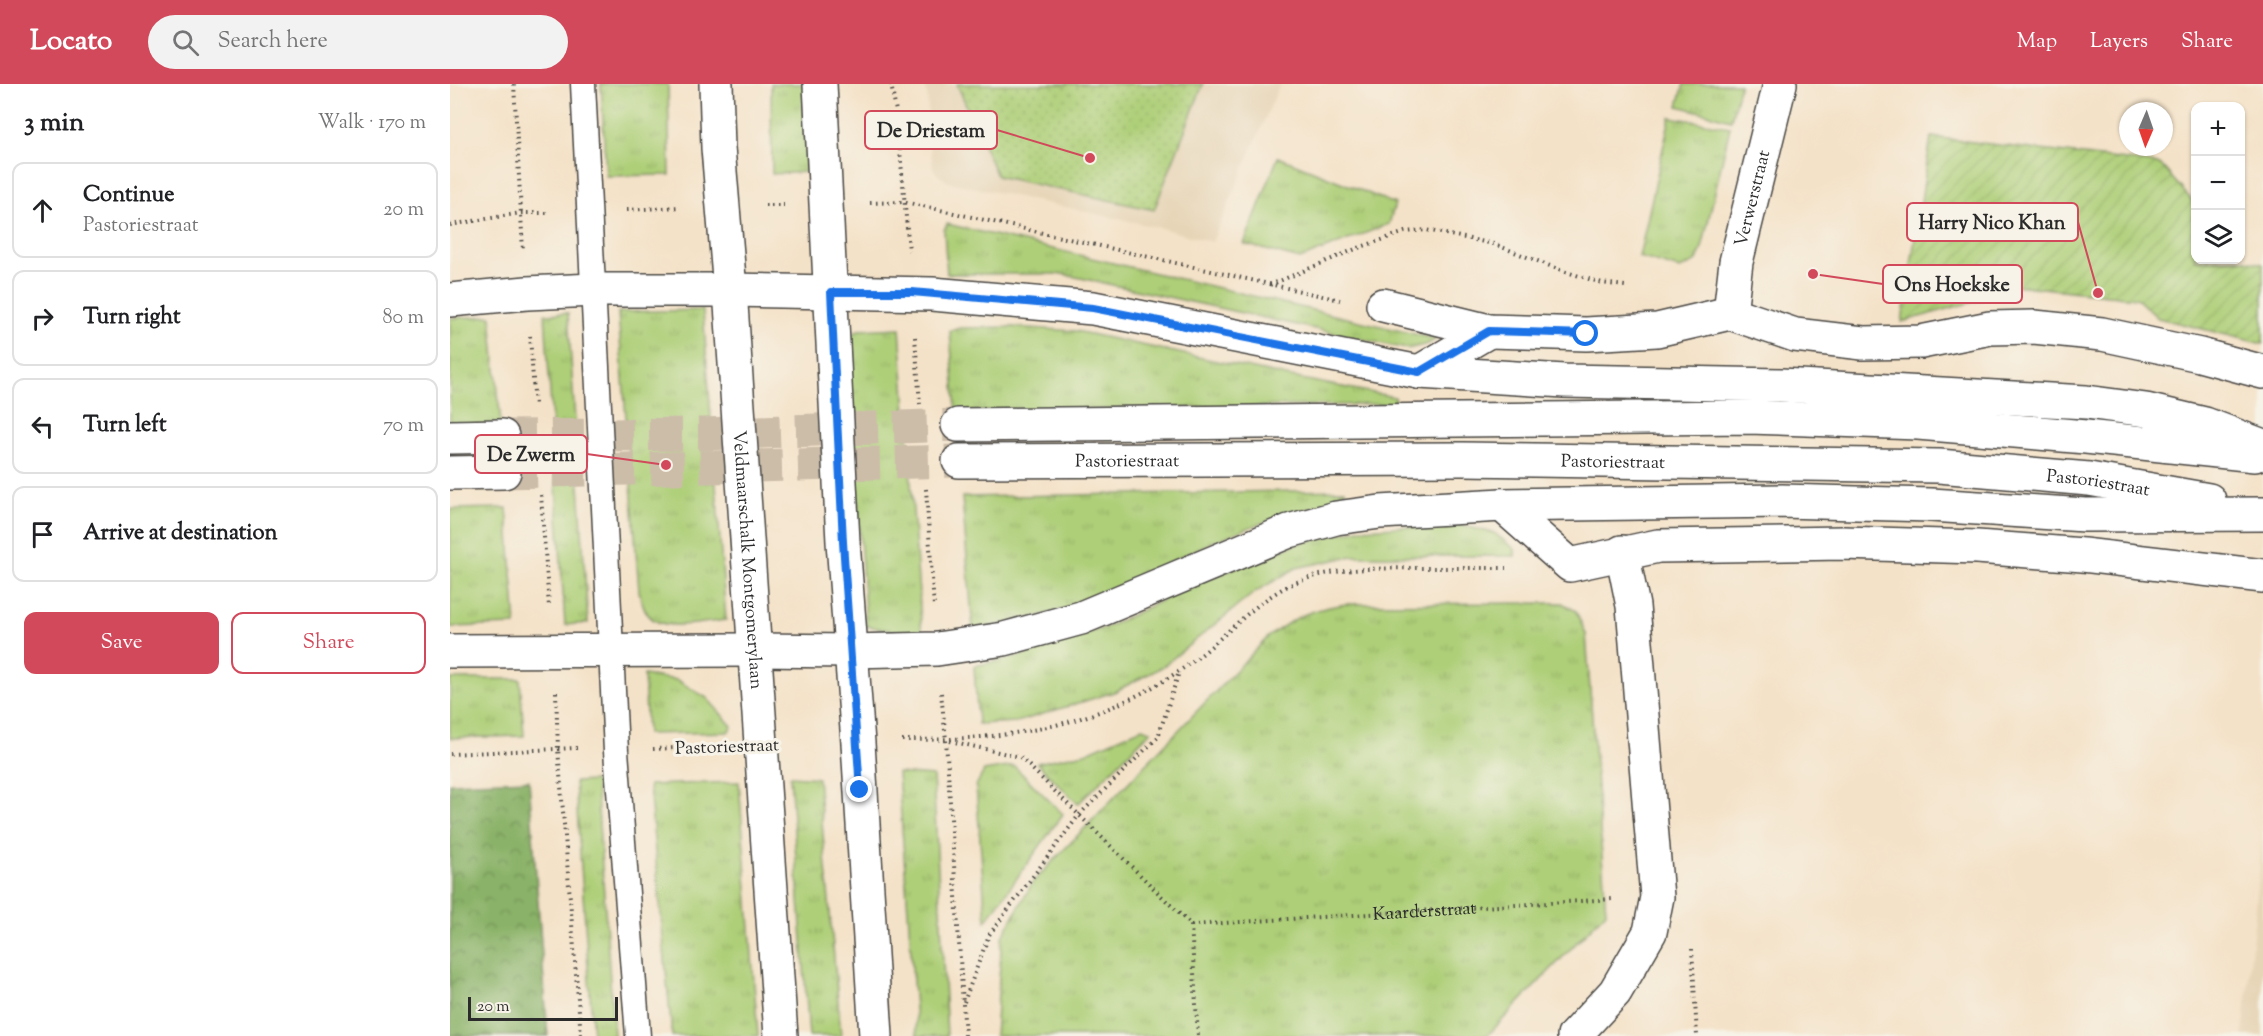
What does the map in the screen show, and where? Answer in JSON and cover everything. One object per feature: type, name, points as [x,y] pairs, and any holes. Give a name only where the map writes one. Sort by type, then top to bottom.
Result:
[{"type":"main road","name":"Veldmaarschalk Montgomerylaan","points":[[716,84],[718,148],[730,290],[781,1036]]},
{"type":"main road","points":[[820,84],[851,651],[876,1036]]},
{"type":"main road","name":"Verwerstraat","points":[[1730,313],[1736,262],[1780,84]]},
{"type":"main road","points":[[450,300],[479,296],[594,290],[912,292],[1093,308],[1419,372],[1564,381],[1815,387],[2086,402],[2146,410],[2205,424],[2263,446]]},
{"type":"main road","points":[[1383,305],[1489,331],[1586,334],[1657,330],[1730,313],[1795,335],[1863,343],[1921,342],[1990,328],[2034,327],[2102,334],[2200,355],[2263,372]]},
{"type":"main road","points":[[1419,372],[1489,331]]},
{"type":"main road","name":"Pastoriestraat","points":[[958,425],[1749,417],[1918,423],[2086,437],[2263,456]]},
{"type":"main road","points":[[450,437],[502,436]]},
{"type":"main road","name":"Pastoriestraat","points":[[959,461],[1475,459],[1939,466],[2089,479],[2263,513]]},
{"type":"main road","points":[[450,473],[504,472]]},
{"type":"main road","points":[[450,651],[851,651],[937,649],[1004,639],[1081,618],[1289,531],[1336,518],[1380,512],[1502,505],[1782,501],[1931,506],[2085,515],[2263,513]]},
{"type":"main road","points":[[1502,505],[1570,565],[1658,546],[1843,543],[1977,547],[2083,555],[2263,576]]},
{"type":"main road","points":[[1574,1036],[1615,992],[1650,932],[1657,897],[1633,606],[1622,552]]},
{"type":"lane","points":[[583,84],[616,751],[638,1036]]},
{"type":"path","points":[[891,84],[897,117],[905,202],[920,411]]},
{"type":"path","points":[[905,202],[1270,285],[1375,307],[1383,305]]},
{"type":"path","points":[[1270,285],[1358,248],[1404,232],[1426,230],[1494,244],[1563,271],[1602,283],[1631,287]]},
{"type":"path","points":[[925,482],[946,740],[965,1036]]},
{"type":"path","points":[[858,743],[1009,735],[1054,727],[1097,713],[1139,695],[1179,671],[1286,587],[1327,574],[1370,568],[1528,568],[1570,565]]},
{"type":"path","points":[[963,1005],[989,935],[1079,816],[1158,737],[1179,671]]},
{"type":"path","points":[[946,740],[1020,758],[1191,926],[1198,1036]]},
{"type":"path","name":"Pastoriestraat","points":[[450,754],[585,748],[616,751],[761,743]]},
{"type":"path","points":[[558,749],[581,1036]]},
{"type":"path","name":"Kaarderstraat","points":[[1191,926],[1657,897]]},
{"type":"path","points":[[1650,932],[1692,947],[1697,1036]]},
{"type":"shaded area","points":[[924,84],[1280,84],[1212,242],[1161,228],[949,182],[938,175],[933,168]]},
{"type":"shaded area","points":[[2263,836],[2263,1036],[2243,1036]]},
{"type":"green space","points":[[601,84],[668,84],[670,175],[606,176]]},
{"type":"green space","points":[[771,84],[805,84],[806,172],[772,174]]},
{"type":"green space","points":[[957,84],[1203,84],[1154,210],[997,176]]},
{"type":"green space","points":[[1684,84],[1740,84],[1731,120],[1678,106]]},
{"type":"green space","points":[[1670,117],[1730,127],[1702,248],[1697,261],[1680,269],[1639,257]]},
{"type":"green space","points":[[1931,137],[2160,164],[2191,199],[2191,264],[2245,264],[2245,260],[2263,264],[2263,344],[2158,318],[2136,298],[1995,283],[1983,299],[1902,322]]},
{"type":"green space","points":[[1278,157],[1395,204],[1389,224],[1300,259],[1244,244]]},
{"type":"green space","points":[[947,224],[1436,339],[1428,344],[1407,349],[1062,274],[947,274],[944,230]]},
{"type":"green space","points":[[703,310],[726,620],[669,624],[654,620],[648,614],[639,591],[618,312]]},
{"type":"green space","points":[[568,313],[588,623],[565,625],[545,314]]},
{"type":"green space","points":[[491,316],[501,425],[450,425],[450,318]]},
{"type":"green space","points":[[1014,327],[1076,331],[1395,397],[1395,404],[956,412],[950,331],[960,328]]},
{"type":"green space","points":[[900,328],[922,636],[866,626],[847,339],[858,330]]},
{"type":"green space","points":[[1345,490],[1346,500],[1279,517],[1236,532],[1174,560],[1108,595],[1051,613],[973,630],[962,497]]},
{"type":"green space","points":[[507,508],[516,625],[450,627],[450,509]]},
{"type":"green space","points":[[1456,524],[1494,533],[1515,549],[1515,556],[1353,556],[1296,568],[1255,592],[1162,667],[1114,692],[1017,722],[978,724],[974,666],[1028,654],[1109,626],[1202,581],[1293,545],[1359,529]]},
{"type":"green space","points":[[1562,603],[1576,611],[1586,634],[1606,912],[1487,1036],[995,1036],[1002,937],[1033,882],[1268,637],[1304,614],[1346,604]]},
{"type":"green space","points":[[644,675],[677,680],[707,698],[732,726],[728,732],[647,734]]},
{"type":"green space","points":[[450,679],[520,679],[524,736],[450,738]]},
{"type":"green space","points":[[1142,728],[1151,731],[1078,804],[1037,763],[1085,753]]},
{"type":"green space","points":[[1014,766],[1063,814],[986,921],[976,786],[984,771]]},
{"type":"green space","points":[[898,773],[933,776],[947,1036],[917,1036]]},
{"type":"green space","points":[[790,776],[818,778],[841,1036],[809,1036]]},
{"type":"green space","points":[[529,780],[548,1036],[450,1036],[450,783]]},
{"type":"green space","points":[[596,781],[614,1036],[593,1036],[575,782]]},
{"type":"green space","points":[[739,782],[758,1036],[672,1036],[649,785]]},
{"type":"tunnel","points":[[502,436],[704,434],[958,425]]},
{"type":"tunnel","points":[[504,472],[959,461]]},
{"type":"place","name":"De Driestam","points":[[1090,158]]},
{"type":"place","name":"Ons Hoekske","points":[[1813,274]]},
{"type":"place","name":"Harry Nico Khan","points":[[2098,293]]},
{"type":"place","name":"De Zwerm","points":[[666,465]]},
{"type":"route","points":[[860,790],[843,542],[831,292],[912,292],[1093,308],[1419,372],[1489,331],[1586,334]]}]
